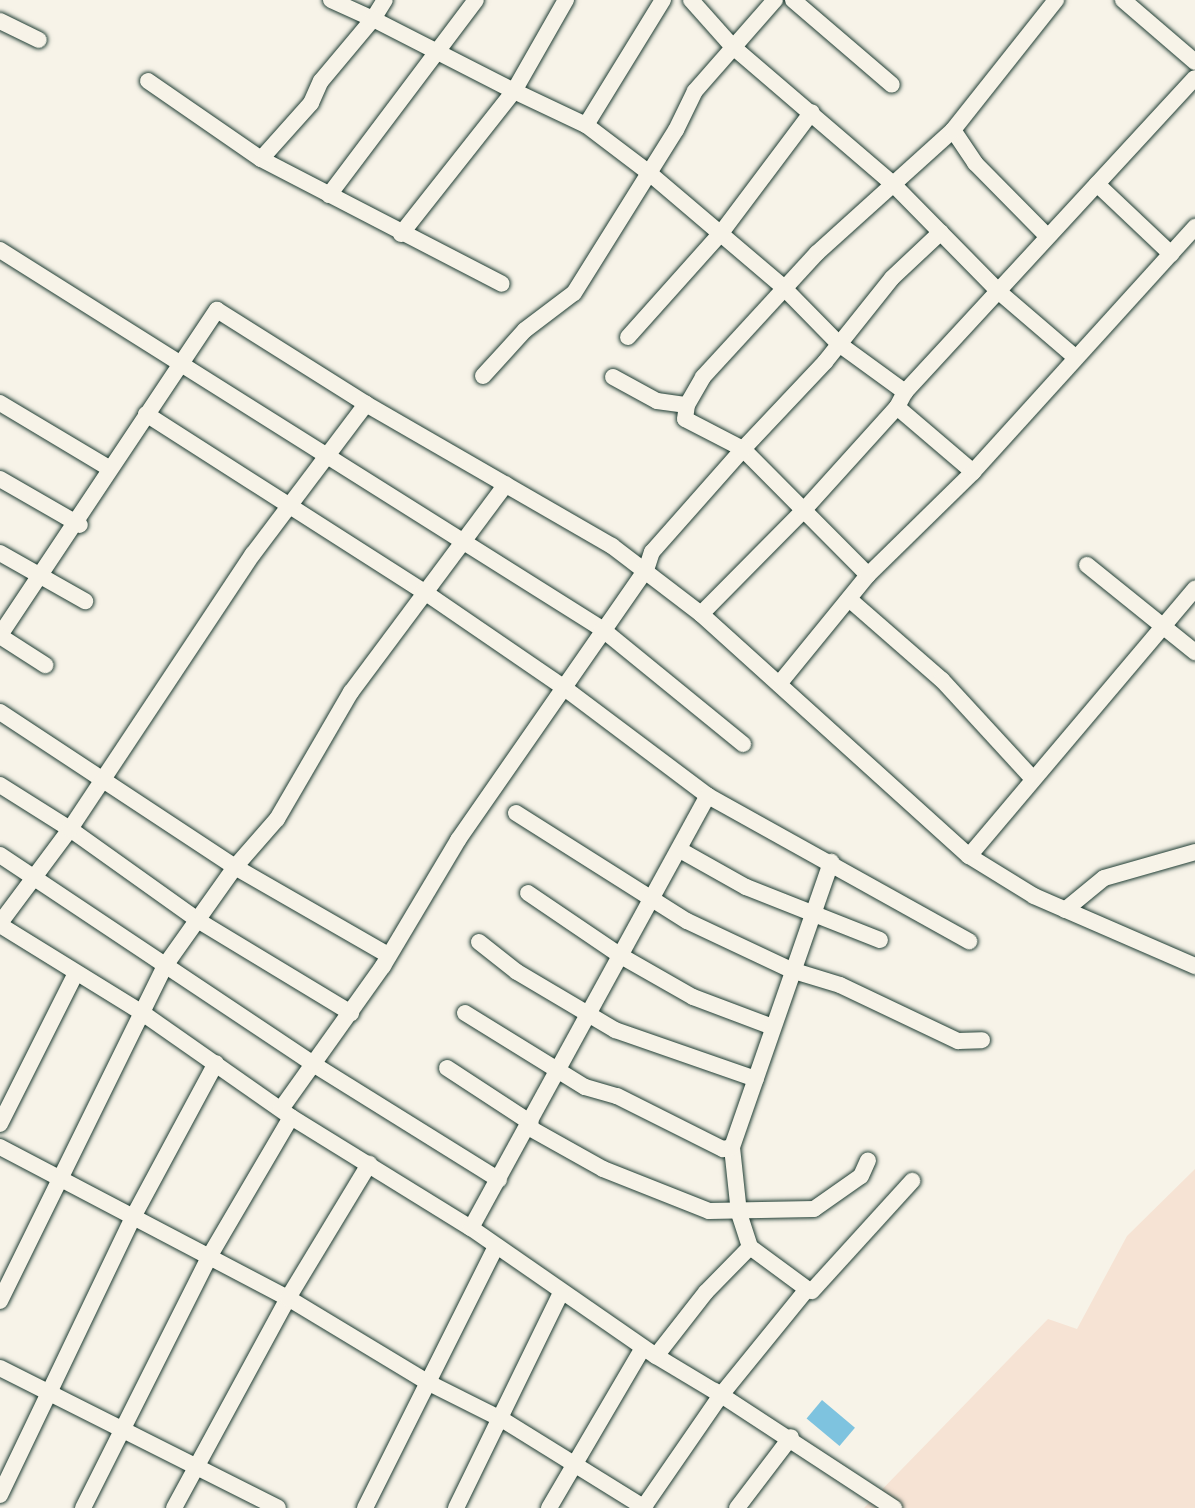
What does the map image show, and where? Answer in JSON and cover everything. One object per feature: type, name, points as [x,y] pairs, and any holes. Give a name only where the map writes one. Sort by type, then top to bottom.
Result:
[{"type":"street","points":[[331,0],[586,125],[721,233],[783,287],[839,344],[905,392]]},
{"type":"street","points":[[261,159],[311,103],[321,81],[373,19],[385,0]]},
{"type":"street","points":[[329,195],[438,54],[476,0]]},
{"type":"street","points":[[401,234],[514,91],[566,0]]},
{"type":"street","points":[[586,125],[663,0]]},
{"type":"street","points":[[691,0],[892,183],[998,291],[1075,357]]},
{"type":"street","points":[[483,376],[525,330],[574,293],[695,91],[775,0]]},
{"type":"street","points":[[793,0],[892,85]]},
{"type":"street","points":[[868,575],[743,449],[685,419],[687,405],[702,377],[783,287],[892,183],[953,130],[1056,0]]},
{"type":"street","points":[[1123,0],[1195,62]]},
{"type":"street","points":[[0,21],[38,40]]},
{"type":"street","points":[[701,614],[803,511],[897,407],[905,392],[1195,78]]},
{"type":"street","points":[[148,81],[261,159],[401,234],[502,284]]},
{"type":"street","points":[[628,337],[721,233],[812,112]]},
{"type":"street","points":[[953,130],[975,163],[1046,236]]},
{"type":"street","points":[[1097,184],[1171,254]]},
{"type":"street","points":[[779,684],[868,575],[973,472],[1195,227]]},
{"type":"street","points":[[83,1508],[209,1256],[313,1064],[351,1013],[458,841],[602,629],[646,570],[652,552],[671,526],[839,344],[892,278],[941,232]]},
{"type":"street","points":[[0,250],[602,629],[743,744]]},
{"type":"street","points":[[45,665],[0,636],[217,310],[366,404],[506,484],[646,570],[701,614],[970,856],[1065,910],[1195,966]]},
{"type":"street","points":[[613,377],[657,401],[687,405]]},
{"type":"street","points":[[0,403],[107,467]]},
{"type":"street","points":[[366,404],[253,554],[70,828],[32,875],[0,924],[141,1012],[286,1113],[471,1228],[495,1248],[561,1293],[894,1508]]},
{"type":"street","points":[[897,407],[973,472]]},
{"type":"street","points":[[146,414],[423,591],[563,687],[708,796],[969,941]]},
{"type":"street","points":[[0,479],[80,525]]},
{"type":"street","points":[[0,1301],[164,967],[235,867],[277,819],[351,692],[423,591],[506,484]]},
{"type":"street","points":[[0,553],[85,601]]},
{"type":"street","points":[[1087,565],[1195,652]]},
{"type":"street","points":[[970,856],[1032,778],[1118,684],[1160,625],[1195,589]]},
{"type":"street","points":[[849,599],[942,681],[1032,778]]},
{"type":"street","points":[[0,712],[235,867],[388,955]]},
{"type":"street","points":[[0,785],[70,828],[199,920],[351,1013]]},
{"type":"street","points":[[471,1228],[708,796]]},
{"type":"street","points":[[516,813],[687,921],[792,970],[840,985],[958,1041],[982,1040]]},
{"type":"street","points":[[680,850],[746,887],[880,940]]},
{"type":"street","points":[[1065,910],[1104,878],[1195,852]]},
{"type":"street","points":[[0,855],[164,967],[499,1180]]},
{"type":"street","points":[[831,862],[828,881],[810,914],[732,1147],[739,1213],[750,1247],[812,1291],[912,1181]]},
{"type":"street","points":[[528,893],[621,956],[693,996],[773,1027]]},
{"type":"street","points":[[479,942],[517,972],[615,1030],[756,1079]]},
{"type":"street","points":[[0,1124],[76,973]]},
{"type":"street","points":[[465,1013],[559,1071],[711,1144],[732,1147]]},
{"type":"street","points":[[0,1495],[45,1394],[131,1219],[216,1063]]},
{"type":"street","points":[[447,1068],[529,1125],[603,1169],[709,1211],[739,1213],[814,1209],[861,1176],[868,1160]]},
{"type":"street","points":[[0,1147],[131,1219],[288,1298],[427,1381],[503,1419],[644,1508],[721,1395],[807,1289]]},
{"type":"street","points":[[174,1508],[288,1298],[369,1164]]},
{"type":"street","points":[[550,1508],[574,1463],[650,1351],[750,1247]]},
{"type":"street","points":[[365,1508],[495,1248]]},
{"type":"street","points":[[456,1508],[503,1419],[561,1293]]},
{"type":"street","points":[[650,1351],[721,1395]]},
{"type":"street","points":[[0,1368],[120,1432],[215,1473],[278,1508]]},
{"type":"street","points":[[737,1508],[791,1437]]},
{"type":"shaded area","points":[[1195,1169],[1195,1508],[864,1508],[1048,1319],[1077,1329],[1127,1236]]},
{"type":"water","points":[[822,1400],[855,1428],[840,1446],[807,1418]]}]
